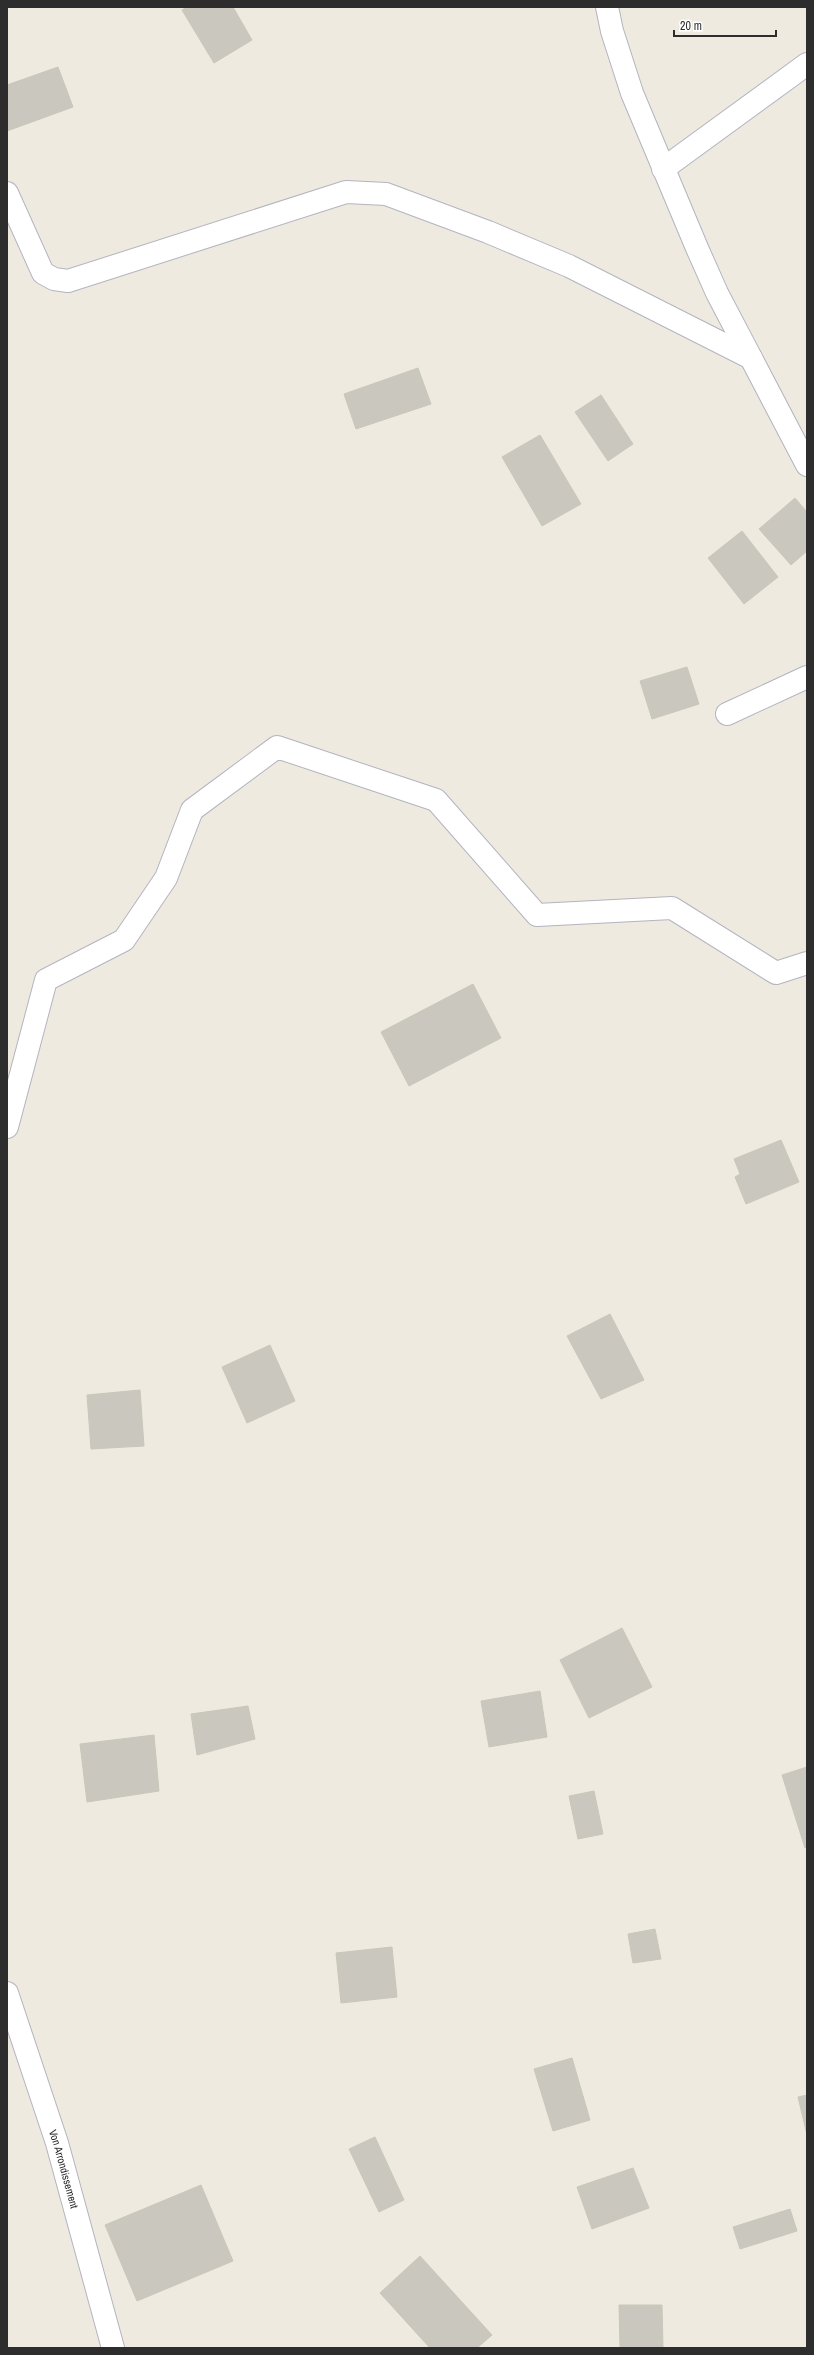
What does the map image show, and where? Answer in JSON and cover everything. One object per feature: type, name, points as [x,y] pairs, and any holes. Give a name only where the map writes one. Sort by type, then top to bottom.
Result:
[{"type":"street","points":[[608,7],[612,31],[632,93],[663,169],[717,293],[807,465]]},
{"type":"street","points":[[663,169],[807,64]]},
{"type":"street","points":[[7,193],[43,273],[54,280],[68,281],[346,192],[386,194],[488,232],[568,266],[751,358]]},
{"type":"street","points":[[727,714],[807,677]]},
{"type":"street","points":[[7,1127],[46,980],[124,940],[166,878],[192,810],[277,747],[436,800],[537,916],[672,908],[776,973],[807,963]]},
{"type":"street","name":"Von Arrondissement","points":[[7,1993],[57,2144],[113,2348]]},
{"type":"building","points":[[187,7],[233,7],[252,40],[214,63],[182,10]]},
{"type":"building","points":[[58,67],[73,107],[7,131],[7,85]]},
{"type":"building","points":[[418,368],[431,404],[356,429],[344,394]]},
{"type":"building","points":[[601,395],[633,444],[608,461],[575,412]]},
{"type":"building","points":[[540,435],[581,504],[542,526],[502,457]]},
{"type":"building","points":[[795,498],[807,512],[807,551],[791,565],[759,529]]},
{"type":"building","points":[[742,531],[778,577],[744,604],[708,558]]},
{"type":"building","points":[[687,667],[699,704],[652,719],[640,681]]},
{"type":"building","points":[[473,984],[501,1038],[409,1086],[381,1032]]},
{"type":"building","points":[[781,1140],[799,1182],[746,1204],[735,1177],[740,1174],[734,1159]]},
{"type":"building","points":[[610,1314],[644,1380],[601,1399],[567,1336]]},
{"type":"building","points":[[270,1345],[295,1401],[247,1423],[222,1367]]},
{"type":"building","points":[[140,1390],[144,1446],[91,1449],[87,1395]]},
{"type":"building","points":[[622,1628],[652,1687],[589,1718],[560,1660]]},
{"type":"building","points":[[540,1691],[547,1737],[489,1747],[481,1701]]},
{"type":"building","points":[[248,1706],[255,1739],[197,1755],[191,1714]]},
{"type":"building","points":[[154,1735],[159,1791],[87,1802],[80,1744]]},
{"type":"building","points":[[807,1767],[807,1847],[805,1848],[782,1775]]},
{"type":"building","points":[[594,1791],[603,1834],[578,1839],[569,1796]]},
{"type":"building","points":[[655,1929],[661,1959],[633,1963],[628,1934]]},
{"type":"building","points":[[392,1947],[397,1997],[341,2003],[336,1953]]},
{"type":"building","points":[[572,2058],[590,2120],[553,2131],[534,2069]]},
{"type":"building","points":[[807,2095],[807,2135],[798,2097]]},
{"type":"building","points":[[375,2137],[404,2200],[379,2212],[349,2149]]},
{"type":"building","points":[[633,2168],[649,2208],[592,2229],[577,2187]]},
{"type":"building","points":[[201,2185],[233,2261],[137,2301],[105,2225]]},
{"type":"building","points":[[790,2209],[797,2231],[740,2249],[733,2227]]},
{"type":"building","points":[[420,2256],[492,2335],[477,2348],[430,2348],[380,2293]]},
{"type":"building","points":[[619,2305],[662,2305],[663,2348],[620,2348]]}]
